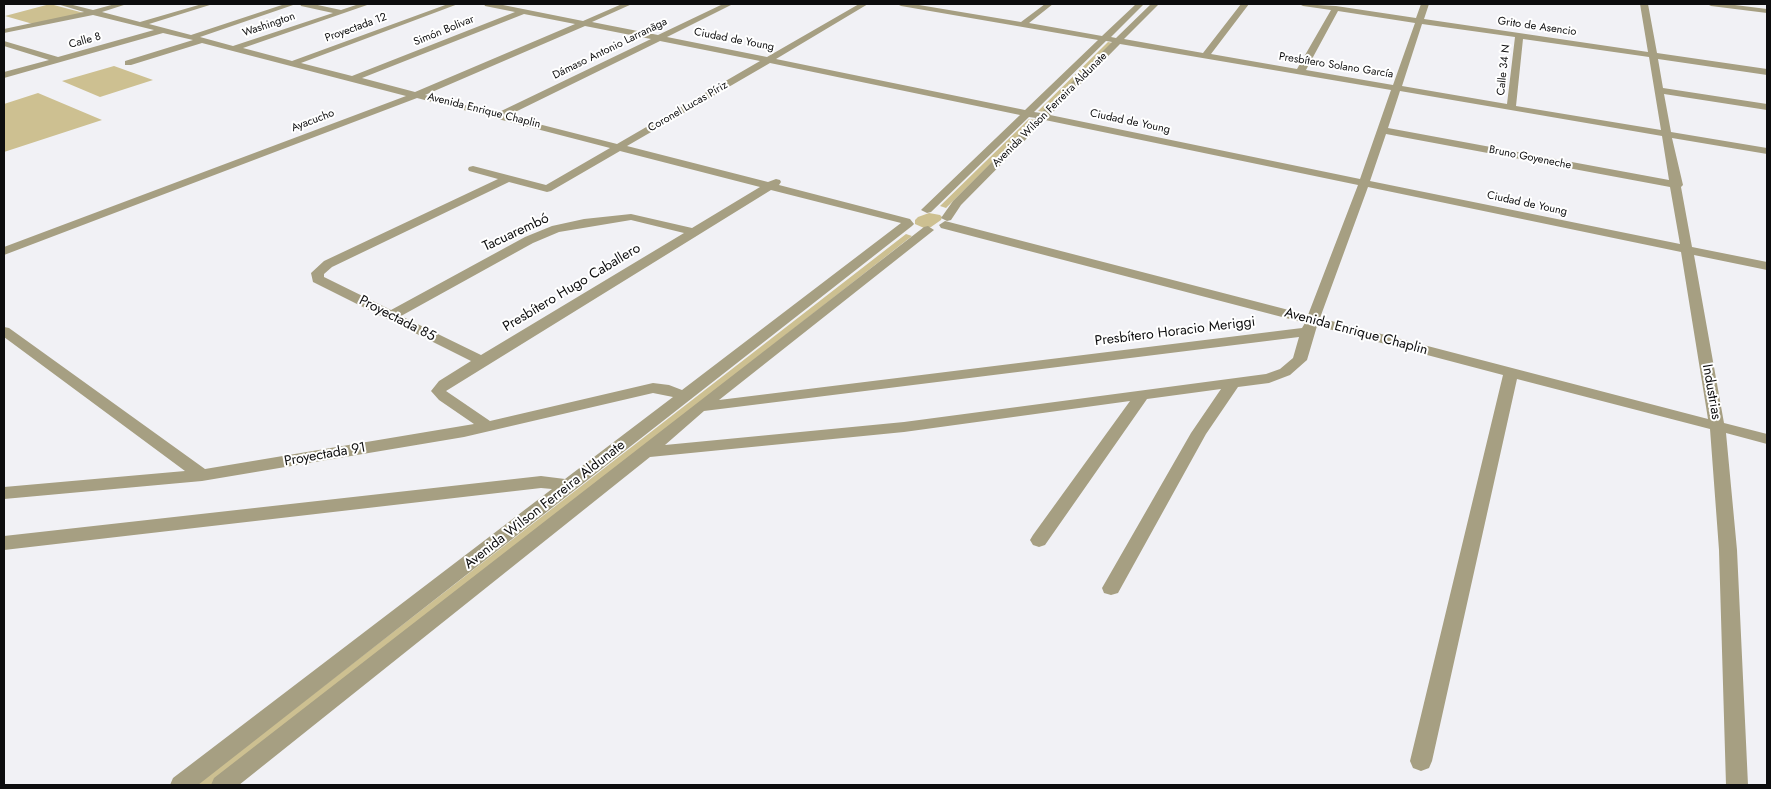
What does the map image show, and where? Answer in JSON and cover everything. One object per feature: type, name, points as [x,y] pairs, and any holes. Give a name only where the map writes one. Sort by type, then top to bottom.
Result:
[{"type":"street","name":"Avenida Enrique Chaplin","points":[[61,4],[98,11],[914,217],[939,212],[946,221],[1310,326],[1511,373],[1767,439]]},
{"type":"street","name":"Avenida Enrique Chaplin","points":[[78,4],[98,11]]},
{"type":"street","points":[[4,31],[123,4]]},
{"type":"street","points":[[145,23],[209,4]]},
{"type":"street","points":[[128,63],[292,4]]},
{"type":"street","points":[[304,4],[342,12]]},
{"type":"street","name":"Washington","points":[[239,47],[366,4]]},
{"type":"street","name":"Proyectada 12","points":[[296,62],[454,4]]},
{"type":"street","name":"Ciudad de Young","points":[[488,4],[769,60],[1767,266]]},
{"type":"street","name":"Simón Bolivar","points":[[358,77],[542,4]]},
{"type":"street","name":"Ayacucho","points":[[4,250],[422,93],[628,4]]},
{"type":"street","name":"Dámaso Antonio Larranãga","points":[[504,114],[729,4]]},
{"type":"street","name":"Coronel Lucas Píriz","points":[[473,169],[547,189],[864,4]]},
{"type":"street","name":"Presbítero Solano García","points":[[901,4],[1767,151]]},
{"type":"street","points":[[944,11],[955,4]]},
{"type":"street","points":[[1022,25],[1049,4]]},
{"type":"street","name":"Avenida Wilson Ferreira Aldunate","points":[[181,785],[571,486],[914,217],[1027,114],[1140,4]]},
{"type":"street","name":"Avenida Wilson Ferreira Aldunate","points":[[222,785],[646,452],[700,407],[928,230],[938,228],[946,221],[957,203],[1155,4]]},
{"type":"street","points":[[1205,56],[1245,4]]},
{"type":"street","name":"Grito de Asencio","points":[[1303,4],[1767,72]]},
{"type":"street","points":[[646,452],[904,427],[1269,378],[1285,372],[1300,360],[1310,326],[1383,130],[1425,4]]},
{"type":"street","name":"Industrias","points":[[1644,4],[1677,185],[1686,249],[1717,425],[1728,550],[1737,785]]},
{"type":"street","points":[[1711,4],[1767,11]]},
{"type":"street","points":[[1300,72],[1336,8]]},
{"type":"street","name":"Calle 8","points":[[4,75],[169,29]]},
{"type":"street","name":"Calle 34 N","points":[[1511,107],[1519,36]]},
{"type":"street","points":[[4,43],[59,60]]},
{"type":"street","points":[[1659,90],[1767,107]]},
{"type":"street","name":"Bruno Goyeneche","points":[[1383,130],[1677,185]]},
{"type":"street","name":"Proyectada 85","points":[[481,362],[318,279],[317,272],[328,264],[507,178]]},
{"type":"street","name":"Presbítero Hugo Caballero","points":[[489,428],[438,391],[444,384],[774,183]]},
{"type":"street","name":"Tacuarembó","points":[[391,316],[529,240],[556,229],[584,223],[631,217],[643,218],[695,232]]},
{"type":"street","points":[[914,217],[916,228],[928,230]]},
{"type":"street","name":"Presbítero Horacio Meriggi","points":[[700,407],[1310,326]]},
{"type":"street","points":[[4,331],[202,475]]},
{"type":"street","points":[[1421,761],[1511,373]]},
{"type":"street","points":[[1110,588],[1199,433],[1233,383]]},
{"type":"street","name":"Proyectada 91","points":[[4,493],[202,475],[489,428],[653,388],[669,390],[685,397]]},
{"type":"street","points":[[1039,540],[1142,395]]},
{"type":"street","points":[[4,543],[541,482],[571,486]]},
{"type":"shaded area","points":[[50,4],[84,13],[33,24],[5,16]]},
{"type":"shaded area","points":[[1108,42],[1113,43],[1044,112],[1038,111]]},
{"type":"shaded area","points":[[114,66],[153,80],[100,97],[62,81]]},
{"type":"shaded area","points":[[38,93],[102,120],[4,152],[4,104]]},
{"type":"shaded area","points":[[1029,119],[1035,120],[946,208],[940,206]]},
{"type":"shaded area","points":[[929,213],[940,215],[942,217],[941,220],[931,227],[924,228],[915,224],[915,220],[918,217]]},
{"type":"shaded area","points":[[906,234],[912,236],[212,785],[196,785]]}]
